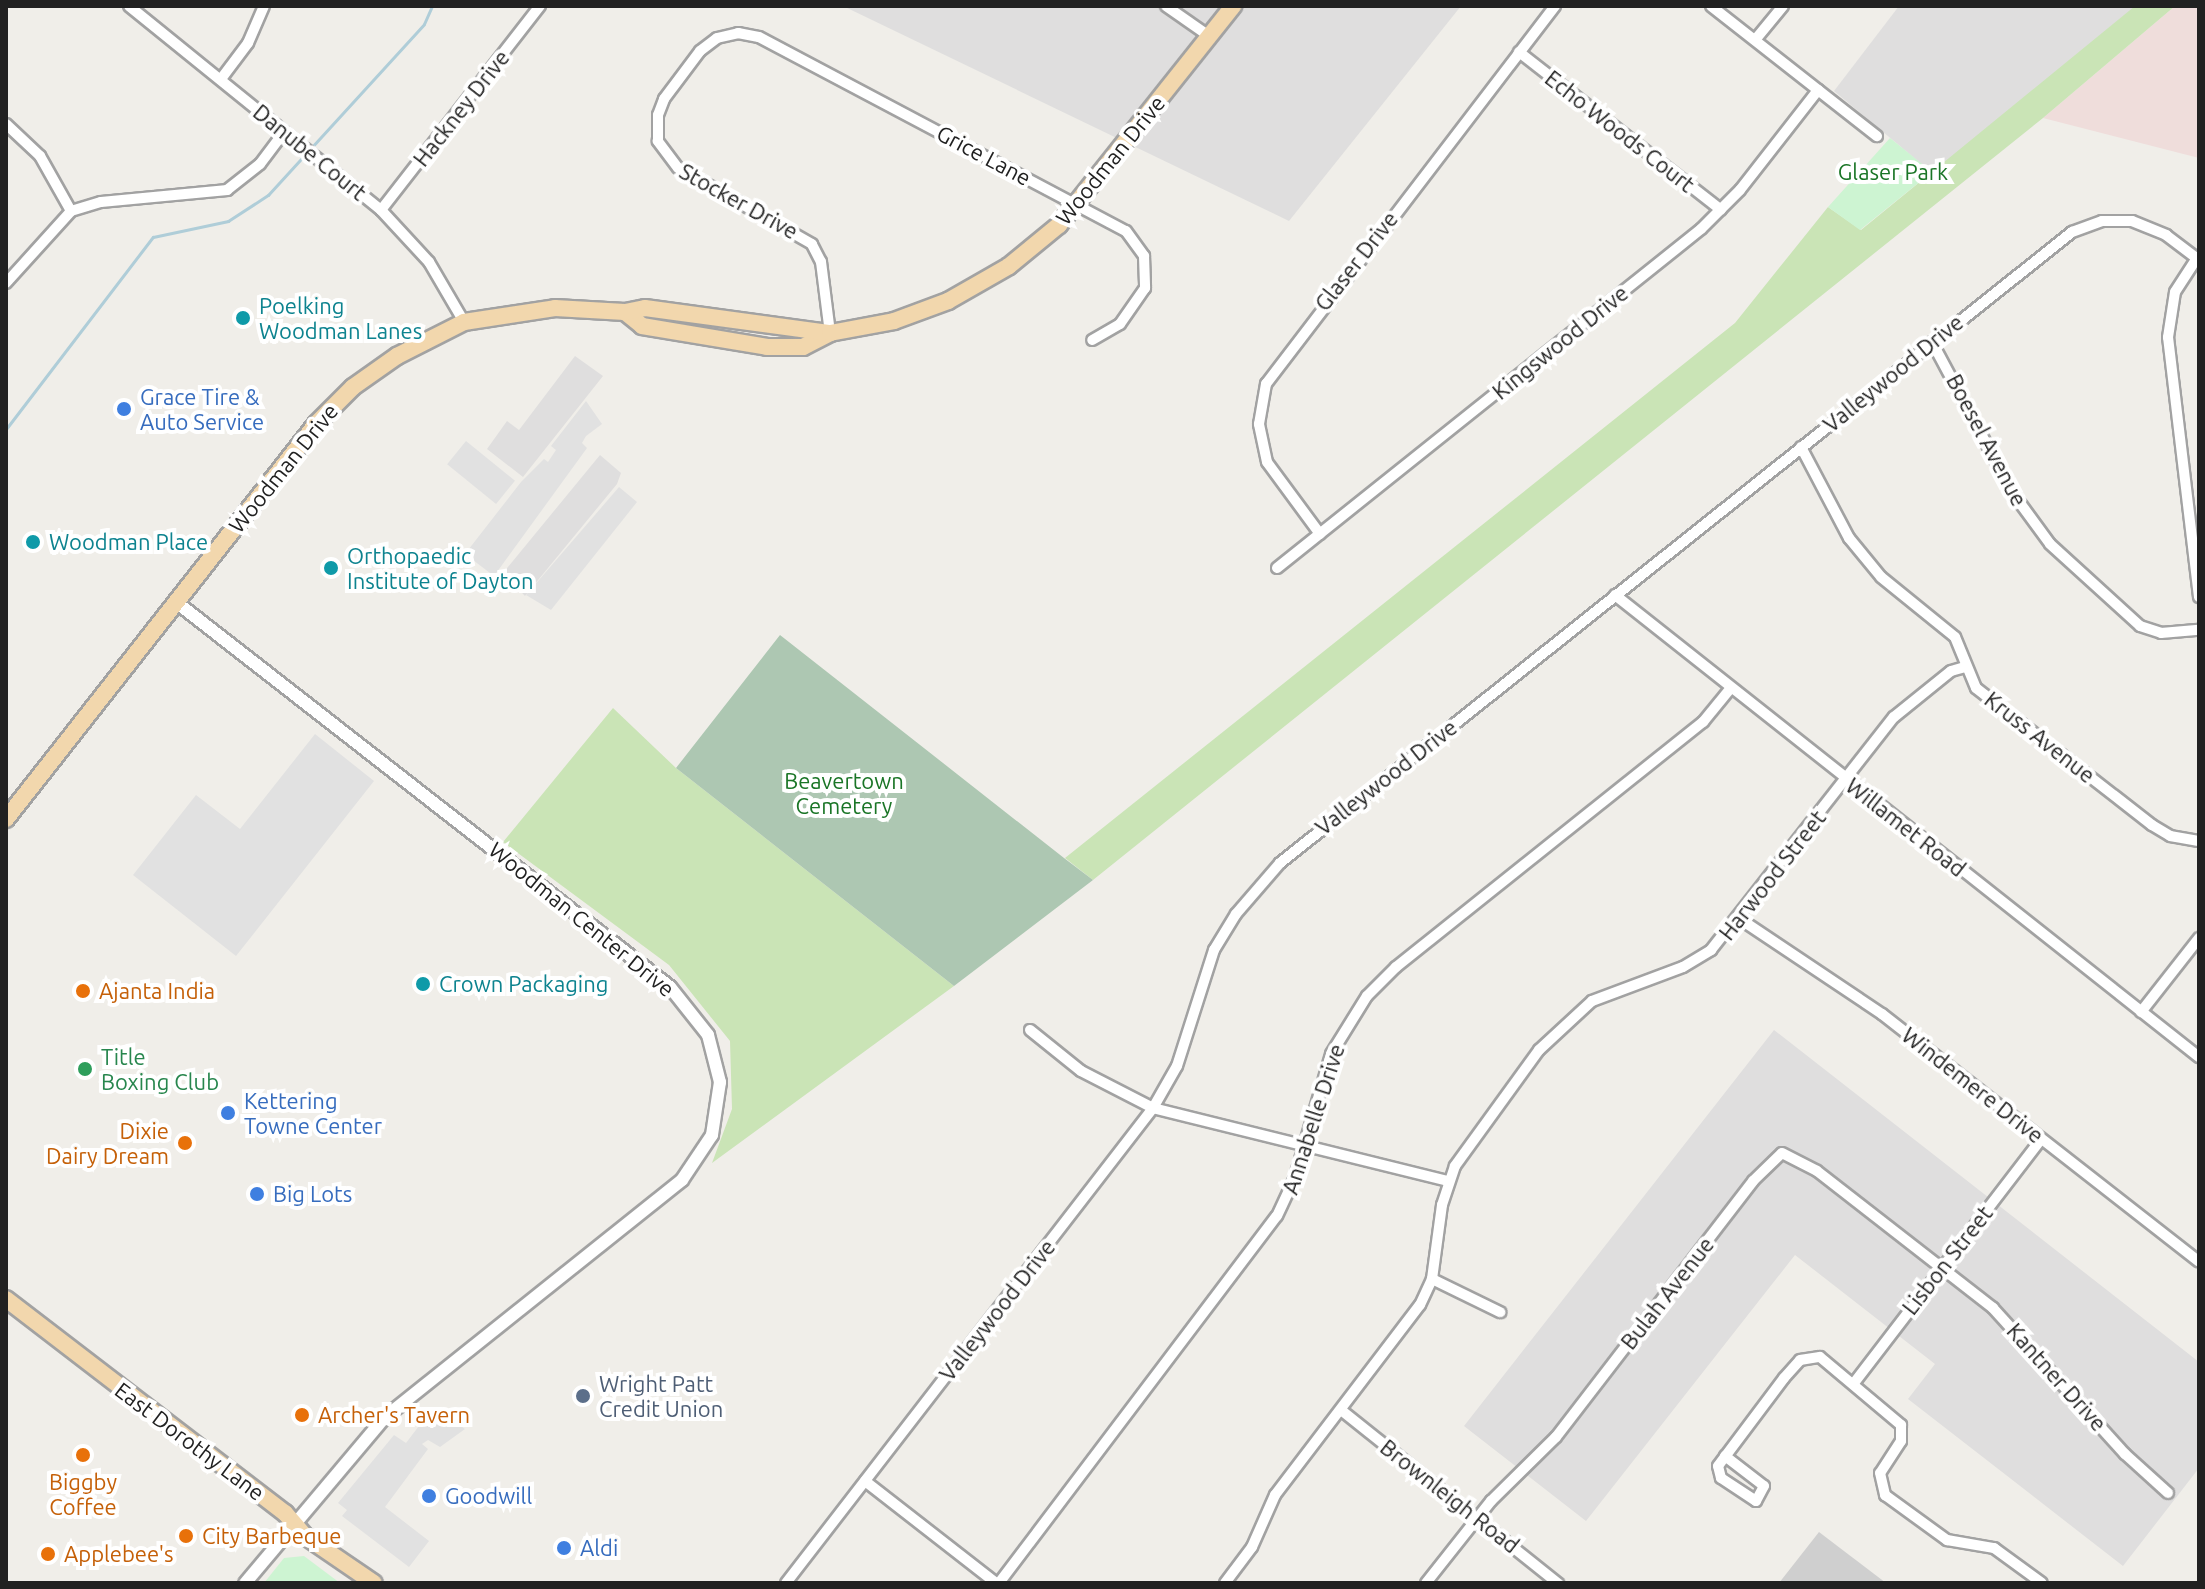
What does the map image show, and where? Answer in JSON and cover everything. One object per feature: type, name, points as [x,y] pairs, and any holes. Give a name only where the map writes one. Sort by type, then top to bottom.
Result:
[{"type":"main road","name":"Woodman Drive","points":[[6,819],[334,405],[397,356],[464,322],[555,308],[625,312],[642,326],[767,347],[803,347],[830,333],[902,319],[983,283],[1031,250],[1078,204],[1233,6]]},
{"type":"main road","name":"East Dorothy Lane","points":[[6,1299],[374,1583]]},
{"type":"street","name":"Danube Court","points":[[129,6],[381,210],[429,262],[464,322]]},
{"type":"street","points":[[221,79],[248,43],[264,6]]},
{"type":"street","name":"Hackney Drive","points":[[381,210],[540,6]]},
{"type":"street","points":[[1166,6],[1209,36]]},
{"type":"street","name":"Glaser Drive","points":[[1320,534],[1267,462],[1259,424],[1266,384],[1555,6]]},
{"type":"street","points":[[1711,6],[1877,136]]},
{"type":"street","points":[[1755,40],[1783,6]]},
{"type":"street","name":"Stocker Drive","points":[[759,37],[728,35],[700,51],[661,105],[658,141],[678,168],[812,244],[821,262],[830,333]]},
{"type":"street","name":"Grice Lane","points":[[759,37],[1126,231],[1140,246],[1147,267],[1145,288],[1130,313],[1092,340]]},
{"type":"street","name":"Echo Woods Court","points":[[1519,52],[1721,210]]},
{"type":"street","name":"Kingswood Drive","points":[[1277,568],[1721,210],[1818,90]]},
{"type":"street","points":[[6,124],[40,156],[71,211]]},
{"type":"street","points":[[6,283],[71,211],[101,202],[227,190],[260,164],[284,132]]},
{"type":"street","name":"Valleywood Drive","points":[[786,1583],[1153,1108],[1177,1066],[1214,950],[1259,884],[1932,342],[2084,226],[2132,221],[2166,235],[2198,259]]},
{"type":"street","points":[[2198,259],[2175,292],[2168,337],[2199,597]]},
{"type":"street","name":"Boesel Avenue","points":[[1932,342],[2012,492],[2050,544],[2140,626],[2161,633],[2199,630]]},
{"type":"street","name":"Kruss Avenue","points":[[1801,447],[1865,559],[1955,637],[1976,688],[2152,825],[2170,836],[2199,841]]},
{"type":"street","name":"Willamet Road","points":[[1615,595],[2199,1057]]},
{"type":"street","name":"Woodman Center Drive","points":[[176,602],[670,987],[701,1021],[718,1066],[720,1102],[712,1135],[682,1180],[401,1403],[245,1583]]},
{"type":"street","name":"Harwood Street","points":[[1225,1583],[1252,1547],[1275,1495],[1420,1305],[1432,1279],[1448,1181],[1469,1140],[1561,1026],[1610,992],[1700,958],[1740,919],[1905,707],[1951,671],[1965,667]]},
{"type":"street","name":"Annabelle Drive","points":[[997,1583],[1277,1216],[1304,1144],[1331,1054],[1367,996],[1396,967],[1703,722],[1730,689]]},
{"type":"street","name":"Windemere Drive","points":[[1740,919],[1882,1014],[2199,1262]]},
{"type":"street","points":[[2141,1012],[2199,938]]},
{"type":"street","points":[[1030,1030],[1081,1071],[1153,1108],[1448,1181]]},
{"type":"street","name":"Lisbon Street","points":[[1854,1383],[2041,1139]]},
{"type":"street","name":"Bulah Avenue","points":[[1426,1583],[1478,1518],[1556,1437],[1753,1181],[1782,1153],[1817,1171],[1940,1267]]},
{"type":"street","name":"Kantner Drive","points":[[1940,1267],[2014,1328],[2125,1454],[2168,1493]]},
{"type":"street","points":[[1432,1279],[1500,1312]]},
{"type":"street","points":[[1725,1456],[1764,1486],[1756,1501],[1721,1478],[1718,1466],[1725,1456],[1806,1356],[1820,1357],[1901,1425],[1901,1441],[1880,1473],[1885,1495],[1947,1540],[1994,1548],[2042,1583]]},
{"type":"street","name":"Brownleigh Road","points":[[1341,1410],[1558,1583]]},
{"type":"street","points":[[865,1481],[997,1583]]},
{"type":"shaded area","points":[[843,6],[1461,6],[1289,221]]},
{"type":"shaded area","points":[[1899,6],[2151,6],[1937,177],[1834,91]]},
{"type":"shaded area","points":[[2175,6],[2199,6],[2199,158],[2043,118]]},
{"type":"shaded area","points":[[575,356],[603,376],[523,477],[487,449],[507,421],[519,430]]},
{"type":"shaded area","points":[[586,401],[602,424],[586,436],[582,443],[587,448],[494,576],[465,554],[521,482],[544,459],[548,462],[556,450],[551,446]]},
{"type":"shaded area","points":[[466,441],[515,481],[496,504],[447,464]]},
{"type":"shaded area","points":[[600,455],[621,473],[617,484],[525,596],[503,573]]},
{"type":"shaded area","points":[[619,487],[637,502],[551,610],[526,595]]},
{"type":"shaded area","points":[[315,734],[374,781],[236,956],[133,875],[196,795],[240,829]]},
{"type":"shaded area","points":[[1774,1030],[2199,1362],[2199,1468],[2123,1566],[1908,1399],[1935,1364],[1795,1255],[1586,1521],[1464,1426]]},
{"type":"shaded area","points":[[439,1410],[465,1429],[440,1447],[428,1440],[422,1444],[428,1449],[385,1507],[429,1541],[409,1567],[342,1516],[347,1510],[338,1503],[394,1435],[406,1443],[428,1414],[434,1416]]},
{"type":"shaded area","points":[[1819,1532],[1886,1583],[1779,1583]]},
{"type":"green space","points":[[2135,6],[2175,6],[2043,118],[1093,880],[1065,858],[1735,323],[1828,207],[1861,230]]},
{"type":"green space","name":"Glaser Park","points":[[1890,138],[1932,172],[1860,230],[1828,207]]},
{"type":"green space","name":"Beavertown Cemetery","points":[[780,635],[1093,880],[954,986],[676,768]]},
{"type":"green space","points":[[613,708],[676,768],[954,986],[712,1163],[732,1109],[730,1041],[669,965],[503,842]]},
{"type":"green space","points":[[304,1556],[340,1583],[264,1583],[284,1558]]},
{"type":"waterway","points":[[6,429],[153,237],[228,221],[268,195],[424,24],[432,6]]},
{"type":"place","name":"Poelking Woodman Lanes","points":[[243,318]]},
{"type":"place","name":"Grace Tire & Auto Service","points":[[124,409]]},
{"type":"place","name":"Woodman Place","points":[[33,542]]},
{"type":"place","name":"Orthopaedic Institute of Dayton","points":[[331,568]]},
{"type":"place","name":"Crown Packaging","points":[[423,984]]},
{"type":"place","name":"Ajanta India","points":[[83,991]]},
{"type":"place","name":"Title Boxing Club","points":[[85,1069]]},
{"type":"place","name":"Kettering Towne Center","points":[[228,1113]]},
{"type":"place","name":"Dixie Dairy Dream","points":[[185,1143]]},
{"type":"place","name":"Big Lots","points":[[257,1194]]},
{"type":"place","name":"Wright Patt Credit Union","points":[[583,1396]]},
{"type":"place","name":"Archer's Tavern","points":[[302,1415]]},
{"type":"place","name":"Biggby Coffee","points":[[83,1455]]},
{"type":"place","name":"Goodwill","points":[[429,1496]]},
{"type":"place","name":"City Barbeque","points":[[186,1536]]},
{"type":"place","name":"Aldi","points":[[564,1548]]},
{"type":"place","name":"Applebee's","points":[[48,1554]]}]
